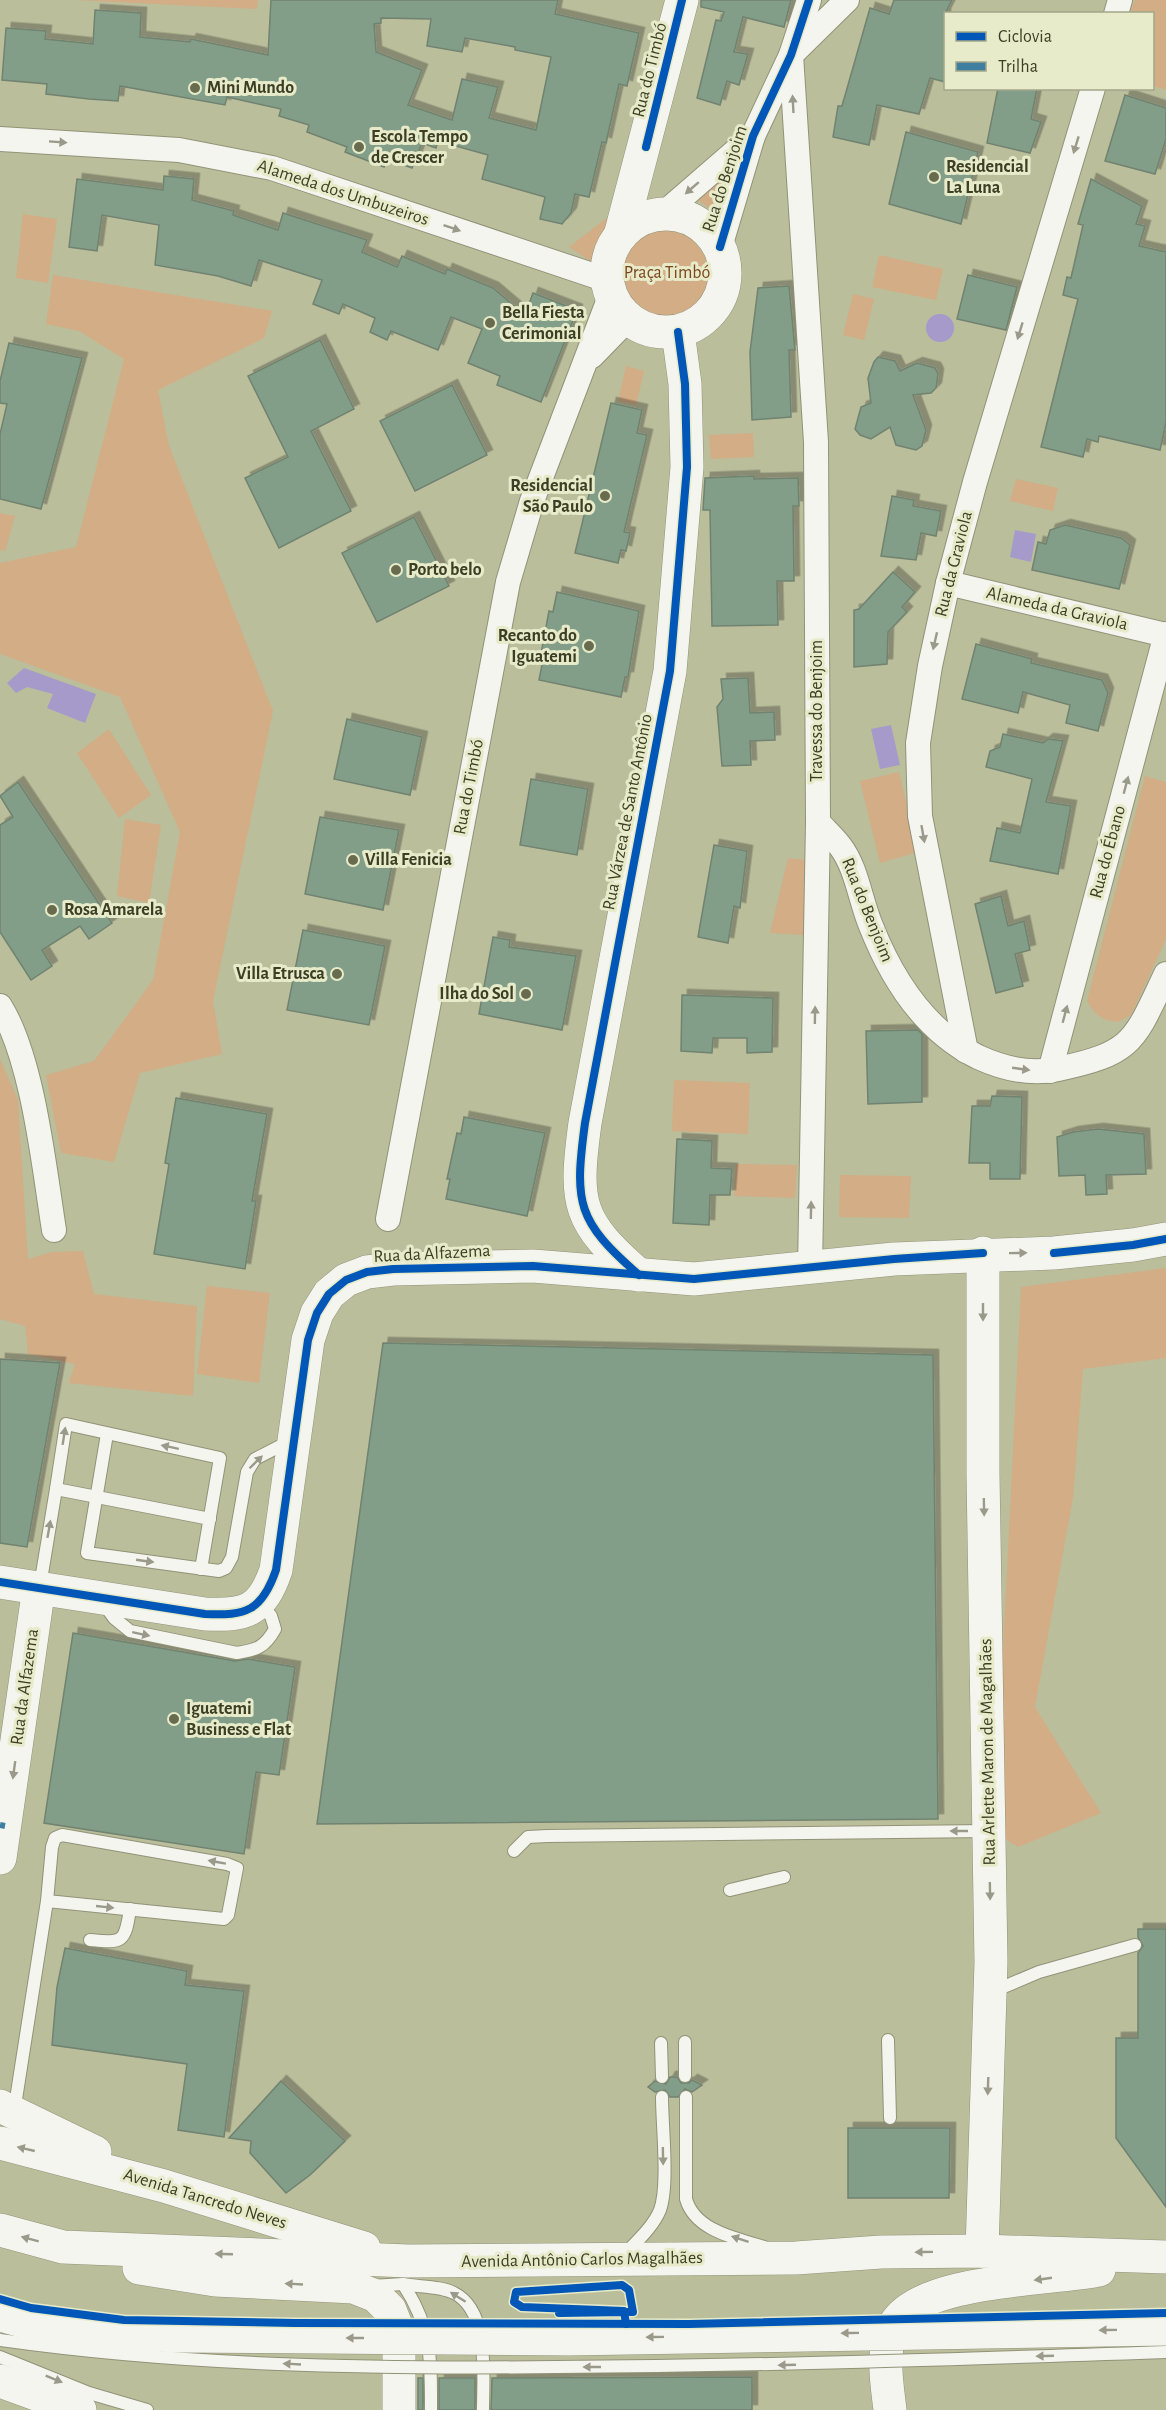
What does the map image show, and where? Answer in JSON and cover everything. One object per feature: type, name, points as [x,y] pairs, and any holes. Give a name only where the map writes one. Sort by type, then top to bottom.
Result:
[{"type":"street","points":[[791,55],[809,0]]},
{"type":"street","name":"Rua do Benjoim","points":[[720,247],[753,136],[791,55],[847,0]]},
{"type":"street","name":"Rua do Timbó","points":[[620,236],[646,147],[680,2]]},
{"type":"street","name":"Travessa do Benjoim","points":[[791,55],[816,442],[818,822],[810,1268]]},
{"type":"street","name":"Rua da Graviola","points":[[966,1051],[920,816],[918,743],[930,666],[948,583],[975,482],[1092,90]]},
{"type":"street","points":[[753,136],[768,135],[779,138],[796,154]]},
{"type":"street","name":"Rua do Benjoim","points":[[660,214],[753,136]]},
{"type":"street","name":"Alameda dos Umbuzeiros","points":[[0,138],[179,150],[272,168],[615,298]]},
{"type":"street","name":"Rua do Timbó","points":[[646,147],[649,183],[660,214]]},
{"type":"street","points":[[660,214],[680,215],[696,222],[710,233],[720,247],[725,265],[725,283],[720,300],[709,315],[695,326],[678,332],[660,333],[643,328],[615,298],[610,257],[620,236],[644,218],[660,214]]},
{"type":"street","name":"Rua do Timbó","points":[[388,1219],[508,582],[532,501],[584,364],[615,298]]},
{"type":"street","name":"Rua Várzea de Santo Antônio","points":[[639,1275],[611,1250],[591,1226],[580,1199],[580,1162],[585,1123],[670,671],[687,467],[686,384],[678,332]]},
{"type":"street","name":"Alameda da Graviola","points":[[948,583],[1166,634]]},
{"type":"street","name":"Rua do Ébano","points":[[1050,1071],[1166,634]]},
{"type":"street","name":"Rua do Benjoim","points":[[818,822],[841,847],[857,882],[870,924],[889,968],[911,1001],[939,1031],[966,1051],[990,1062],[1023,1071],[1050,1071],[1093,1062],[1119,1050],[1138,1033],[1166,974]]},
{"type":"street","points":[[0,1006],[7,1018],[23,1062],[54,1230]]},
{"type":"street","name":"Rua da Alfazema","points":[[0,1582],[205,1614],[229,1615],[247,1611],[260,1603],[269,1589],[276,1570],[308,1340],[317,1313],[328,1294],[346,1280],[367,1272],[393,1269],[521,1266],[582,1268],[694,1279],[894,1259],[983,1253],[1054,1253],[1133,1245],[1166,1239]]},
{"type":"street","name":"Rua Arlette Maron de Magalhães","points":[[982,2251],[990,1993],[990,1831],[983,1462],[983,1253]]},
{"type":"street","name":"Rua da Alfazema","points":[[0,1858],[3,1818],[39,1587]]},
{"type":"street","points":[[7,2109],[164,2186]]},
{"type":"street","name":"Avenida Tancredo Neves","points":[[0,2143],[164,2186],[406,2273]]},
{"type":"street","name":"Avenida Antônio Carlos Magalhães","points":[[0,2230],[63,2247],[406,2273],[620,2260],[796,2258],[881,2252],[982,2251],[1153,2257]]},
{"type":"street","points":[[63,2247],[148,2270],[215,2280],[353,2287],[376,2296],[390,2310],[399,2333],[399,2410]]},
{"type":"street","points":[[890,2410],[886,2379],[888,2342],[894,2325],[910,2307],[937,2294],[1097,2270],[1153,2257]]},
{"type":"street","points":[[0,2315],[26,2322],[90,2331],[234,2337],[569,2339],[1166,2330]]},
{"type":"street","points":[[0,2380],[80,2410]]},
{"type":"lane","points":[[39,1587],[66,1424],[220,1458],[201,1569]]},
{"type":"lane","points":[[107,1434],[87,1553],[219,1571],[226,1568],[232,1557],[247,1472],[255,1459],[293,1439]]},
{"type":"lane","points":[[56,1489],[210,1519]]},
{"type":"lane","points":[[514,1851],[528,1837],[547,1836],[990,1831]]},
{"type":"lane","points":[[7,2109],[47,1901],[52,1847],[56,1838],[62,1835],[227,1864],[237,1869],[228,1915],[224,1919],[47,1901]]},
{"type":"lane","points":[[730,1890],[784,1877]]},
{"type":"lane","points":[[90,1941],[110,1942],[123,1939],[130,1909]]},
{"type":"lane","points":[[990,1993],[1039,1972],[1135,1945]]},
{"type":"lane","points":[[888,2040],[890,2118]]},
{"type":"lane","points":[[685,2042],[685,2076]]},
{"type":"lane","points":[[661,2043],[662,2077]]},
{"type":"lane","points":[[620,2260],[647,2231],[659,2211],[664,2195],[662,2097]]},
{"type":"lane","points":[[686,2097],[687,2199],[690,2211],[702,2223],[720,2232],[796,2258]]},
{"type":"lane","points":[[406,2273],[419,2308],[431,2352],[431,2410]]},
{"type":"lane","points":[[353,2287],[406,2273],[453,2292],[471,2306],[480,2329],[483,2410]]},
{"type":"lane","points":[[0,2340],[90,2353],[394,2369],[752,2366],[1166,2352]]},
{"type":"lane","points":[[0,2357],[89,2393],[147,2410]]},
{"type":"green space","points":[[74,0],[258,0],[257,9]]},
{"type":"green space","points":[[1135,0],[1166,0],[1166,90],[1154,86],[1154,12],[1130,12]]},
{"type":"green space","points":[[741,159],[723,218],[694,197]]},
{"type":"green space","points":[[617,210],[598,266],[569,247]]},
{"type":"green space","points":[[23,214],[57,219],[48,283],[16,278]]},
{"type":"green space","name":"Praça Timbó","points":[[667,228],[684,232],[699,241],[708,256],[712,273],[708,290],[699,305],[684,314],[667,318],[650,314],[635,305],[626,290],[622,273],[626,256],[635,241],[650,232]]},
{"type":"green space","points":[[879,255],[943,269],[936,300],[872,287]]},
{"type":"green space","points":[[53,275],[272,311],[264,338],[158,390],[169,446],[273,711],[213,1001],[222,1054],[140,1073],[114,1162],[61,1153],[46,1075],[94,1061],[153,980],[180,832],[120,697],[0,654],[0,563],[76,547],[124,359],[79,331],[46,324]]},
{"type":"green space","points":[[853,294],[874,299],[864,340],[843,335]]},
{"type":"green space","points":[[626,366],[644,371],[636,405],[618,401]]},
{"type":"green space","points":[[753,433],[754,457],[711,459],[709,435]]},
{"type":"green space","points":[[1016,479],[1058,488],[1053,511],[1010,501]]},
{"type":"green space","points":[[0,513],[15,516],[5,551],[0,550]]},
{"type":"green space","points":[[109,729],[151,795],[119,818],[77,753]]},
{"type":"green space","points":[[899,772],[918,852],[880,863],[860,781]]},
{"type":"green space","points":[[1145,776],[1166,782],[1166,939],[1131,1015],[1118,1022],[1106,1020],[1096,1014],[1087,1001]]},
{"type":"green space","points":[[125,819],[161,825],[149,903],[117,896]]},
{"type":"green space","points":[[788,858],[806,860],[803,935],[770,933]]},
{"type":"green space","points":[[0,1059],[18,1100],[28,1259],[52,1252],[83,1251],[94,1294],[197,1306],[193,1396],[69,1383],[75,1364],[28,1354],[25,1326],[0,1319]]},
{"type":"green space","points":[[674,1080],[750,1083],[748,1134],[672,1131]]},
{"type":"green space","points":[[736,1164],[797,1165],[795,1198],[734,1196]]},
{"type":"green space","points":[[840,1175],[911,1176],[909,1218],[839,1217]]},
{"type":"green space","points":[[1166,1268],[1166,1358],[1083,1369],[1073,1498],[1035,1707],[1101,1813],[1018,1847],[994,1832],[1021,1287]]},
{"type":"green space","points":[[207,1286],[270,1293],[259,1383],[197,1374]]},
{"type":"shaded area","points":[[940,314],[950,318],[954,328],[950,338],[940,342],[930,338],[926,328],[930,318]]},
{"type":"shaded area","points":[[1015,530],[1036,534],[1031,562],[1010,557]]},
{"type":"shaded area","points":[[24,668],[96,694],[85,723],[47,708],[53,694],[27,687],[16,693],[7,683]]},
{"type":"shaded area","points":[[891,725],[900,765],[880,769],[871,729]]},
{"type":"building","points":[[271,0],[558,0],[555,14],[639,33],[627,86],[619,84],[606,143],[602,142],[589,197],[575,194],[571,213],[562,224],[540,219],[545,197],[482,179],[488,155],[438,141],[436,148],[422,143],[412,168],[387,159],[384,167],[345,152],[347,147],[307,132],[309,125],[279,116],[281,109],[227,97],[225,105],[120,86],[118,101],[89,99],[46,94],[47,84],[2,80],[6,28],[46,31],[45,39],[93,44],[95,10],[141,13],[140,37],[190,42],[191,39],[268,55]],"holes":[[[381,18],[431,19],[427,46],[462,52],[465,38],[515,47],[515,50],[551,57],[536,130],[489,118],[498,87],[462,79],[452,120],[408,105],[422,70],[376,52],[374,24],[381,23]]]},
{"type":"building","points":[[701,0],[791,0],[784,27],[743,17],[734,52],[748,54],[739,85],[727,81],[720,105],[697,98],[716,20],[721,21],[724,12],[701,7]]},
{"type":"building","points":[[894,0],[952,0],[944,12],[944,82],[930,78],[919,114],[877,105],[869,145],[833,137],[838,106],[842,106],[870,8],[889,14]]},
{"type":"building","points":[[998,90],[1037,90],[1031,119],[1041,122],[1030,153],[987,143]]},
{"type":"building","points":[[1125,95],[1166,108],[1166,139],[1155,174],[1105,161]]},
{"type":"building","name":"Residencial La Luna","points":[[906,132],[978,152],[961,224],[889,204]]},
{"type":"building","points":[[164,176],[194,179],[192,200],[234,211],[233,215],[278,230],[283,213],[367,240],[362,252],[397,267],[402,256],[445,274],[447,269],[493,288],[525,315],[533,293],[577,310],[541,402],[497,385],[500,376],[468,363],[482,329],[451,317],[438,350],[391,331],[387,340],[370,332],[375,318],[343,304],[339,314],[313,304],[322,280],[259,260],[251,286],[218,276],[155,265],[159,225],[102,215],[97,251],[69,247],[77,179],[163,190]]},
{"type":"building","points":[[1091,179],[1142,206],[1136,224],[1145,226],[1139,246],[1166,252],[1166,423],[1160,450],[1099,436],[1098,442],[1087,439],[1083,457],[1041,447],[1078,299],[1063,295],[1067,277],[1071,278],[1083,225],[1078,224]]},
{"type":"building","points":[[968,275],[1017,287],[1006,330],[957,319]]},
{"type":"building","points":[[789,286],[795,350],[789,350],[791,417],[752,420],[750,352],[758,288]]},
{"type":"building","points":[[320,340],[354,409],[311,431],[351,511],[279,548],[245,478],[288,457],[248,376]]},
{"type":"building","points":[[9,343],[82,358],[41,509],[0,499],[0,434],[7,404],[0,403],[0,381]]},
{"type":"building","points":[[878,357],[895,361],[900,371],[917,363],[935,368],[938,374],[936,388],[931,393],[913,395],[926,430],[922,446],[916,450],[896,445],[890,427],[871,439],[860,435],[855,429],[861,407],[871,403],[868,378]]},
{"type":"building","points":[[452,385],[487,455],[415,491],[380,421]]},
{"type":"building","name":"Residencial São Paulo","points":[[611,403],[642,410],[637,433],[647,435],[624,532],[630,533],[626,551],[621,550],[618,563],[575,553]]},
{"type":"building","points":[[754,476],[754,479],[798,478],[799,506],[793,506],[794,581],[777,581],[778,625],[712,626],[710,510],[703,510],[705,478]]},
{"type":"building","points":[[892,496],[914,500],[913,506],[941,511],[936,536],[921,533],[916,560],[881,556]]},
{"type":"building","name":"Porto belo","points":[[414,517],[449,586],[377,622],[342,553]]},
{"type":"building","points":[[1065,525],[1121,538],[1130,545],[1119,589],[1032,570],[1038,542],[1046,544],[1050,530]]},
{"type":"building","points":[[893,572],[915,592],[902,607],[907,612],[888,632],[887,664],[854,667],[854,610],[859,609]]},
{"type":"building","name":"Recanto do Iguatemi","points":[[557,592],[639,611],[628,677],[625,677],[621,697],[539,680],[543,660],[540,659],[549,611],[553,612]]},
{"type":"building","points":[[976,644],[1032,659],[1031,663],[1102,680],[1108,693],[1098,731],[1066,723],[1070,705],[1023,692],[1018,713],[962,699]]},
{"type":"building","points":[[748,678],[750,713],[774,712],[775,740],[750,741],[751,765],[722,766],[717,707],[723,699],[721,679]]},
{"type":"building","points":[[347,719],[422,737],[410,795],[334,779]]},
{"type":"building","points":[[1003,734],[1043,743],[1048,739],[1063,741],[1046,802],[1071,806],[1058,874],[990,861],[997,828],[1020,833],[1032,779],[986,767],[990,751],[1000,747]]},
{"type":"building","points":[[531,779],[588,789],[577,855],[520,845]]},
{"type":"building","name":"Rosa Amarela","points":[[18,782],[112,923],[89,939],[80,926],[42,950],[52,966],[31,980],[0,932],[0,825],[13,817],[0,796]]},
{"type":"building","name":"Villa Fenicia","points":[[320,817],[399,830],[383,910],[305,894]]},
{"type":"building","points":[[714,845],[747,851],[740,908],[734,906],[728,943],[698,937]]},
{"type":"building","points":[[1001,896],[1008,926],[1024,921],[1030,950],[1015,954],[1023,986],[996,993],[975,904]]},
{"type":"building","name":"Villa Etrusca","points":[[303,930],[385,946],[369,1025],[287,1010]]},
{"type":"building","name":"Ilha do Sol","points":[[493,937],[510,940],[509,947],[576,956],[562,1030],[479,1014]]},
{"type":"building","points":[[682,995],[773,998],[772,1052],[747,1053],[747,1038],[713,1038],[712,1053],[681,1051]]},
{"type":"building","points":[[918,1030],[922,1034],[922,1102],[868,1104],[866,1031]]},
{"type":"building","points":[[992,1096],[1022,1097],[1020,1179],[990,1179],[990,1163],[969,1163],[972,1106],[990,1106]]},
{"type":"building","points":[[176,1098],[267,1114],[252,1201],[256,1201],[245,1269],[154,1254],[169,1164],[165,1163]]},
{"type":"building","points":[[464,1117],[545,1133],[527,1216],[446,1199],[450,1179],[447,1179],[457,1133],[461,1134]]},
{"type":"building","points":[[1098,1129],[1144,1134],[1146,1174],[1106,1175],[1107,1194],[1086,1195],[1085,1175],[1059,1176],[1057,1137],[1073,1132]]},
{"type":"building","points":[[677,1139],[712,1141],[711,1168],[732,1169],[730,1195],[710,1195],[709,1225],[673,1223]]},
{"type":"building","points":[[383,1343],[933,1355],[938,1819],[317,1824]]},
{"type":"building","points":[[0,1359],[60,1363],[27,1547],[0,1543]]},
{"type":"building","name":"Iguatemi Business e Flat","points":[[73,1633],[235,1661],[248,1659],[295,1667],[279,1775],[256,1772],[244,1854],[44,1823]]},
{"type":"building","points":[[1138,1929],[1166,1929],[1166,2207],[1116,2138],[1116,2038],[1138,2038],[1138,1953],[1143,1946],[1138,1937]]},
{"type":"building","points":[[65,1948],[187,1971],[185,1985],[244,1991],[224,2137],[178,2130],[187,2064],[52,2045],[57,1987]]},
{"type":"building","points":[[670,2077],[677,2077],[681,2083],[689,2083],[692,2080],[702,2085],[692,2092],[685,2089],[678,2097],[670,2097],[665,2090],[655,2092],[648,2087],[655,2081],[666,2084]]},
{"type":"building","points":[[281,2081],[345,2141],[310,2175],[286,2193],[250,2153],[251,2141],[229,2138]]},
{"type":"building","points":[[848,2128],[950,2128],[949,2198],[848,2198]]},
{"type":"building","points":[[752,2377],[752,2410],[491,2410],[492,2378]]},
{"type":"building","points":[[418,2378],[423,2378],[423,2410],[418,2410]]},
{"type":"building","points":[[439,2378],[475,2378],[475,2410],[439,2410]]},
{"type":"marked path","points":[[0,1825],[5,1826]]},
{"type":"cycle path","points":[[646,147],[682,0]]},
{"type":"cycle path","points":[[720,247],[753,136],[791,55],[809,0]]},
{"type":"cycle path","points":[[639,1275],[618,1256],[592,1225],[581,1192],[580,1173],[585,1123],[670,671],[687,467],[685,384],[678,332]]},
{"type":"cycle path","points":[[1054,1253],[1133,1245],[1166,1239]]},
{"type":"cycle path","points":[[0,1582],[205,1614],[231,1614],[251,1608],[265,1594],[276,1570],[308,1340],[317,1313],[329,1294],[346,1280],[367,1272],[393,1269],[533,1266],[694,1279],[894,1259],[983,1253]]},
{"type":"cycle path","points":[[559,2313],[626,2312],[633,2312],[629,2290],[622,2285],[516,2292],[514,2302],[522,2307],[624,2311],[626,2324]]},
{"type":"cycle path","points":[[0,2299],[31,2308],[124,2320],[295,2323],[689,2324],[1166,2313]]},
{"type":"place","name":"Mini Mundo","points":[[195,88]]},
{"type":"place","name":"Escola Tempo de Crescer","points":[[359,147]]},
{"type":"place","name":"Residencial La Luna","points":[[934,177]]},
{"type":"place","name":"Bella Fiesta Cerimonial","points":[[490,323]]},
{"type":"place","name":"Residencial São Paulo","points":[[605,496]]},
{"type":"place","name":"Porto belo","points":[[396,570]]},
{"type":"place","name":"Recanto do Iguatemi","points":[[589,646]]},
{"type":"place","name":"Villa Fenicia","points":[[353,860]]},
{"type":"place","name":"Rosa Amarela","points":[[52,910]]},
{"type":"place","name":"Villa Etrusca","points":[[337,974]]},
{"type":"place","name":"Ilha do Sol","points":[[526,994]]},
{"type":"place","name":"Iguatemi Business e Flat","points":[[174,1719]]}]
